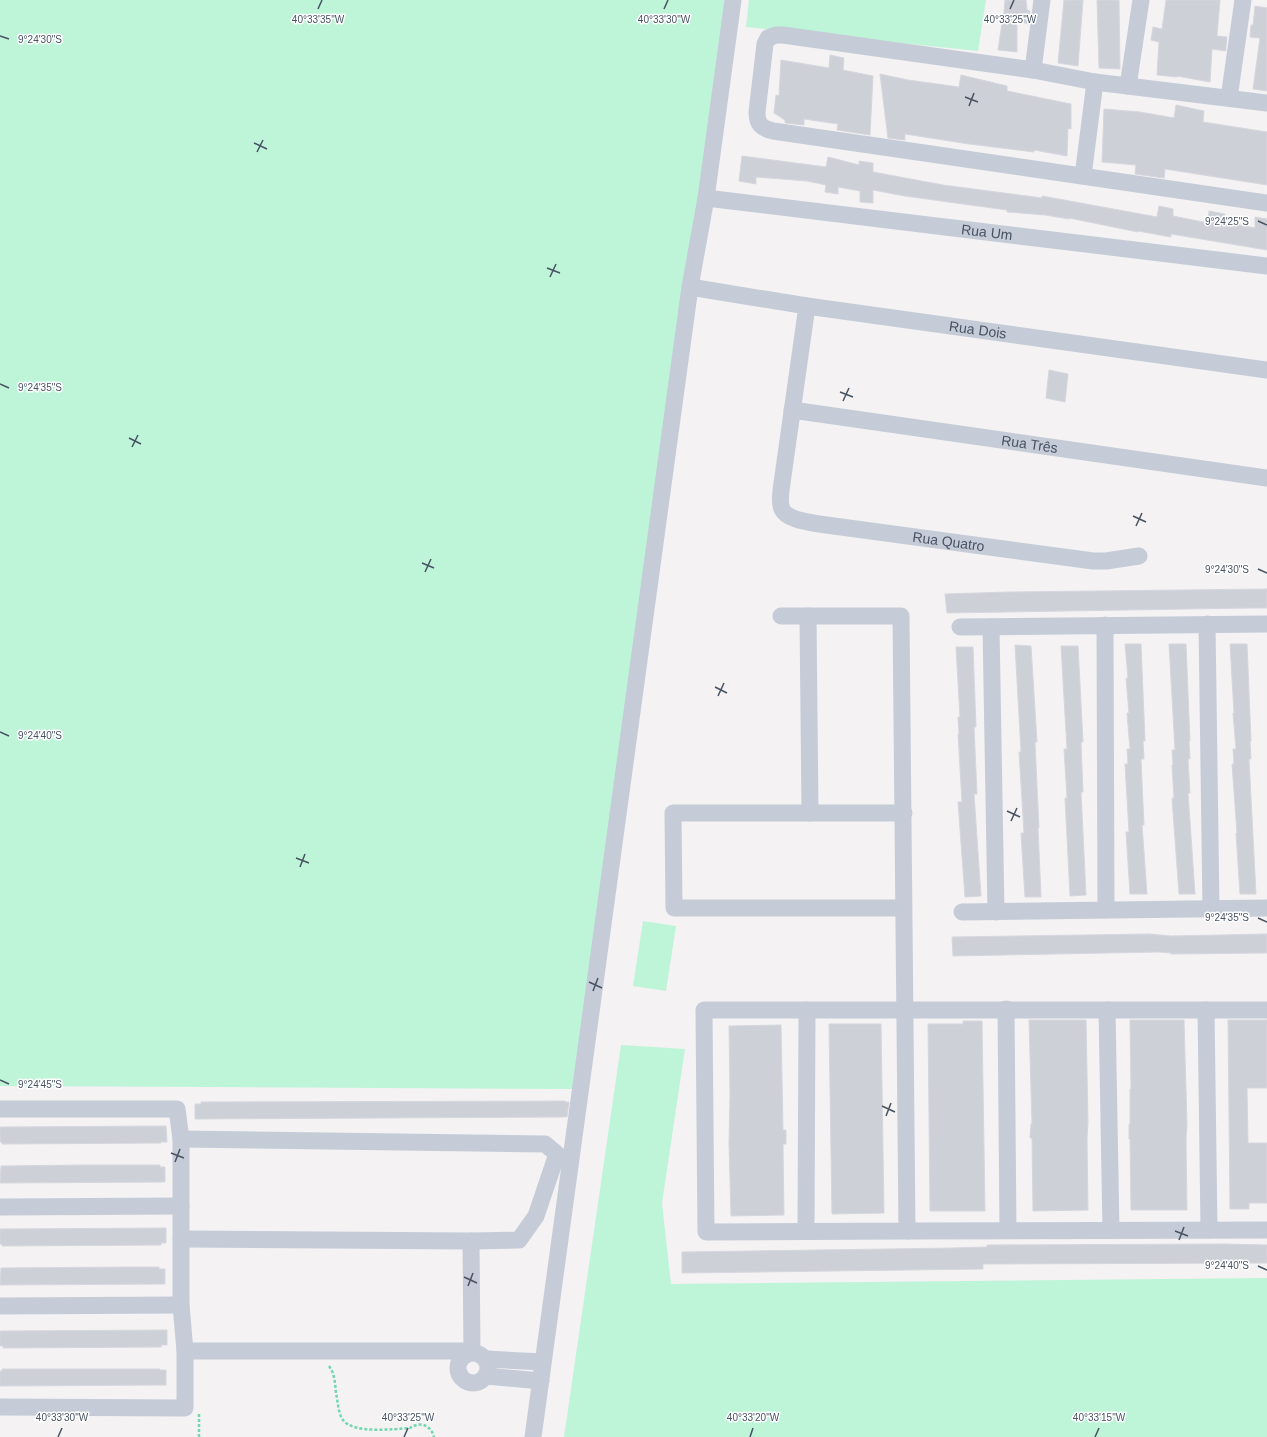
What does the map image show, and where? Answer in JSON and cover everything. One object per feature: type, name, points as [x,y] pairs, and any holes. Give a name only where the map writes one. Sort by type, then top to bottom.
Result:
[{"type":"street","points":[[533,1437],[690,287],[706,198],[733,0]]},
{"type":"street","points":[[1033,70],[1042,0]]},
{"type":"street","points":[[1128,86],[1141,0]]},
{"type":"street","points":[[1229,98],[1243,0]]},
{"type":"street","points":[[1267,103],[1095,82],[1033,70],[776,35],[768,38],[765,44],[757,112],[758,122],[761,127],[773,131],[1267,203]]},
{"type":"street","points":[[1082,176],[1095,82]]},
{"type":"street","name":"Rua Um","points":[[706,198],[1267,266]]},
{"type":"street","name":"Rua Dois","points":[[690,287],[807,306],[1267,370]]},
{"type":"street","points":[[792,410],[807,306]]},
{"type":"street","name":"Rua Três","points":[[792,410],[1267,478]]},
{"type":"street","name":"Rua Quatro","points":[[792,410],[780,498],[782,510],[791,516],[812,523],[1093,561],[1106,561],[1139,556]]},
{"type":"street","points":[[781,616],[901,616],[907,1231]]},
{"type":"street","points":[[808,616],[810,813]]},
{"type":"street","points":[[1207,624],[1211,909]]},
{"type":"street","points":[[960,627],[1267,624]]},
{"type":"street","points":[[1105,625],[1106,910]]},
{"type":"street","points":[[991,627],[996,912]]},
{"type":"street","points":[[903,908],[674,908],[674,813],[904,813]]},
{"type":"street","points":[[962,912],[1267,908]]},
{"type":"street","points":[[1006,1009],[1008,1230]]},
{"type":"street","points":[[1267,1010],[704,1010],[706,1232],[1267,1230]]},
{"type":"street","points":[[806,1231],[807,1010]]},
{"type":"street","points":[[1107,1010],[1111,1230]]},
{"type":"street","points":[[1206,1010],[1209,1230]]},
{"type":"street","points":[[0,1108],[177,1109],[181,1139],[181,1305],[185,1351],[185,1408],[0,1407]]},
{"type":"street","points":[[181,1139],[545,1144],[557,1154],[536,1216],[520,1240],[181,1239]]},
{"type":"street","points":[[0,1206],[181,1206]]},
{"type":"street","points":[[472,1241],[481,1363]]},
{"type":"street","points":[[0,1306],[181,1305]]},
{"type":"street","points":[[185,1351],[470,1351],[481,1363],[540,1381]]},
{"type":"street","points":[[481,1363],[543,1362]]},
{"type":"path","points":[[325,1364],[329,1366],[333,1372],[339,1412],[347,1425],[361,1429],[410,1428],[413,1426],[422,1425],[429,1428],[434,1437]]},
{"type":"path","points":[[199,1407],[199,1437]]},
{"type":"green space","points":[[0,0],[725,0],[576,1089],[0,1086]]},
{"type":"green space","points":[[749,0],[986,0],[978,51],[746,27]]},
{"type":"green space","points":[[643,921],[676,926],[666,991],[633,986]]},
{"type":"green space","points":[[621,1045],[685,1049],[662,1203],[671,1284],[1267,1278],[1267,1437],[564,1437]]},
{"type":"building","points":[[1005,0],[1026,0],[1027,10],[1030,11],[1029,24],[1017,21],[1017,52],[998,50],[1003,23]]},
{"type":"building","points":[[1064,0],[1083,0],[1078,66],[1058,63]]},
{"type":"building","points":[[1097,0],[1119,0],[1120,69],[1099,68]]},
{"type":"building","points":[[1166,0],[1220,0],[1217,36],[1227,37],[1226,51],[1212,49],[1210,82],[1177,76],[1157,75],[1159,42],[1151,40],[1153,27],[1162,29]]},
{"type":"building","points":[[1255,6],[1267,8],[1267,91],[1253,89],[1260,38],[1250,37]]},
{"type":"building","points":[[830,55],[844,58],[843,70],[873,76],[870,135],[837,130],[838,124],[804,119],[804,125],[785,123],[785,120],[774,113],[776,95],[779,96],[781,60],[829,68]]},
{"type":"building","points":[[880,74],[908,80],[959,87],[961,75],[1007,86],[1007,91],[1071,104],[1071,129],[1068,128],[1067,156],[1034,150],[1034,152],[969,144],[905,134],[905,140],[888,138]]},
{"type":"building","points":[[1176,105],[1204,111],[1203,122],[1267,132],[1267,185],[1165,169],[1164,178],[1135,174],[1136,165],[1102,162],[1104,109],[1140,112],[1174,118]]},
{"type":"building","points":[[742,156],[826,167],[828,157],[859,165],[859,161],[873,163],[873,172],[943,185],[1042,198],[1042,196],[1157,217],[1159,206],[1173,209],[1173,216],[1208,223],[1209,211],[1225,214],[1224,222],[1255,228],[1255,217],[1267,219],[1267,250],[1171,234],[1171,237],[1138,232],[1069,218],[1007,212],[1007,210],[905,196],[873,190],[873,203],[860,202],[860,191],[838,187],[838,194],[825,192],[826,185],[807,181],[756,177],[756,184],[739,181]]},
{"type":"building","points":[[1049,370],[1068,374],[1065,402],[1046,398]]},
{"type":"building","points":[[1267,589],[1267,608],[947,613],[945,594],[1009,592]]},
{"type":"building","points":[[1125,644],[1141,644],[1145,741],[1143,741],[1144,759],[1141,759],[1144,825],[1142,825],[1147,894],[1130,894],[1126,832],[1129,832],[1125,764],[1128,764],[1127,749],[1130,749],[1126,678],[1128,678]]},
{"type":"building","points":[[1169,644],[1186,644],[1190,741],[1190,759],[1188,759],[1190,793],[1188,793],[1195,894],[1179,894],[1172,798],[1174,798],[1172,750],[1175,750]]},
{"type":"building","points":[[1230,644],[1247,644],[1251,741],[1251,759],[1249,759],[1256,894],[1240,894],[1232,764],[1234,764],[1233,749],[1236,749]]},
{"type":"building","points":[[1015,645],[1031,646],[1037,742],[1035,742],[1041,897],[1025,897],[1021,833],[1024,833],[1019,752],[1021,752]]},
{"type":"building","points":[[1061,646],[1078,646],[1083,742],[1081,742],[1083,792],[1081,792],[1086,895],[1070,896],[1064,749],[1067,749]]},
{"type":"building","points":[[956,647],[973,647],[977,794],[974,794],[981,896],[965,897],[958,802],[962,802],[958,734],[958,717],[960,717]]},
{"type":"building","points":[[1149,934],[1171,936],[1267,934],[1267,953],[1171,954],[1159,952],[953,956],[952,937]]},
{"type":"building","points":[[1029,1020],[1086,1020],[1088,1210],[1033,1211],[1032,1138],[1030,1138],[1032,1124]]},
{"type":"building","points":[[1130,1020],[1184,1020],[1187,1125],[1187,1210],[1131,1210],[1129,1139],[1131,1089]]},
{"type":"building","points":[[1228,1020],[1267,1020],[1267,1088],[1247,1088],[1248,1143],[1267,1143],[1267,1203],[1249,1203],[1249,1209],[1230,1209]]},
{"type":"building","points":[[963,1021],[982,1021],[985,1211],[930,1211],[928,1024],[963,1024]]},
{"type":"building","points":[[829,1024],[881,1024],[884,1213],[832,1214]]},
{"type":"building","points":[[781,1025],[783,1130],[786,1130],[786,1144],[783,1144],[784,1215],[731,1216],[729,1144],[729,1026]]},
{"type":"building","points":[[201,1102],[569,1102],[567,1117],[195,1119],[195,1104],[201,1104]]},
{"type":"building","points":[[166,1126],[167,1142],[161,1143],[2,1144],[2,1142],[0,1142],[0,1127]]},
{"type":"building","points":[[160,1165],[160,1167],[165,1167],[165,1182],[0,1183],[1,1166]]},
{"type":"building","points":[[166,1228],[166,1243],[161,1243],[161,1245],[2,1246],[2,1244],[0,1244],[0,1229]]},
{"type":"building","points":[[987,1245],[1267,1245],[1267,1263],[983,1264],[983,1269],[682,1273],[682,1252],[953,1248],[987,1247]]},
{"type":"building","points":[[159,1267],[159,1269],[165,1269],[165,1284],[0,1285],[1,1268]]},
{"type":"building","points":[[167,1330],[167,1345],[161,1345],[161,1347],[3,1348],[3,1346],[0,1346],[0,1331]]},
{"type":"building","points":[[2,1369],[160,1369],[166,1370],[166,1385],[0,1386],[0,1371],[2,1371]]}]
